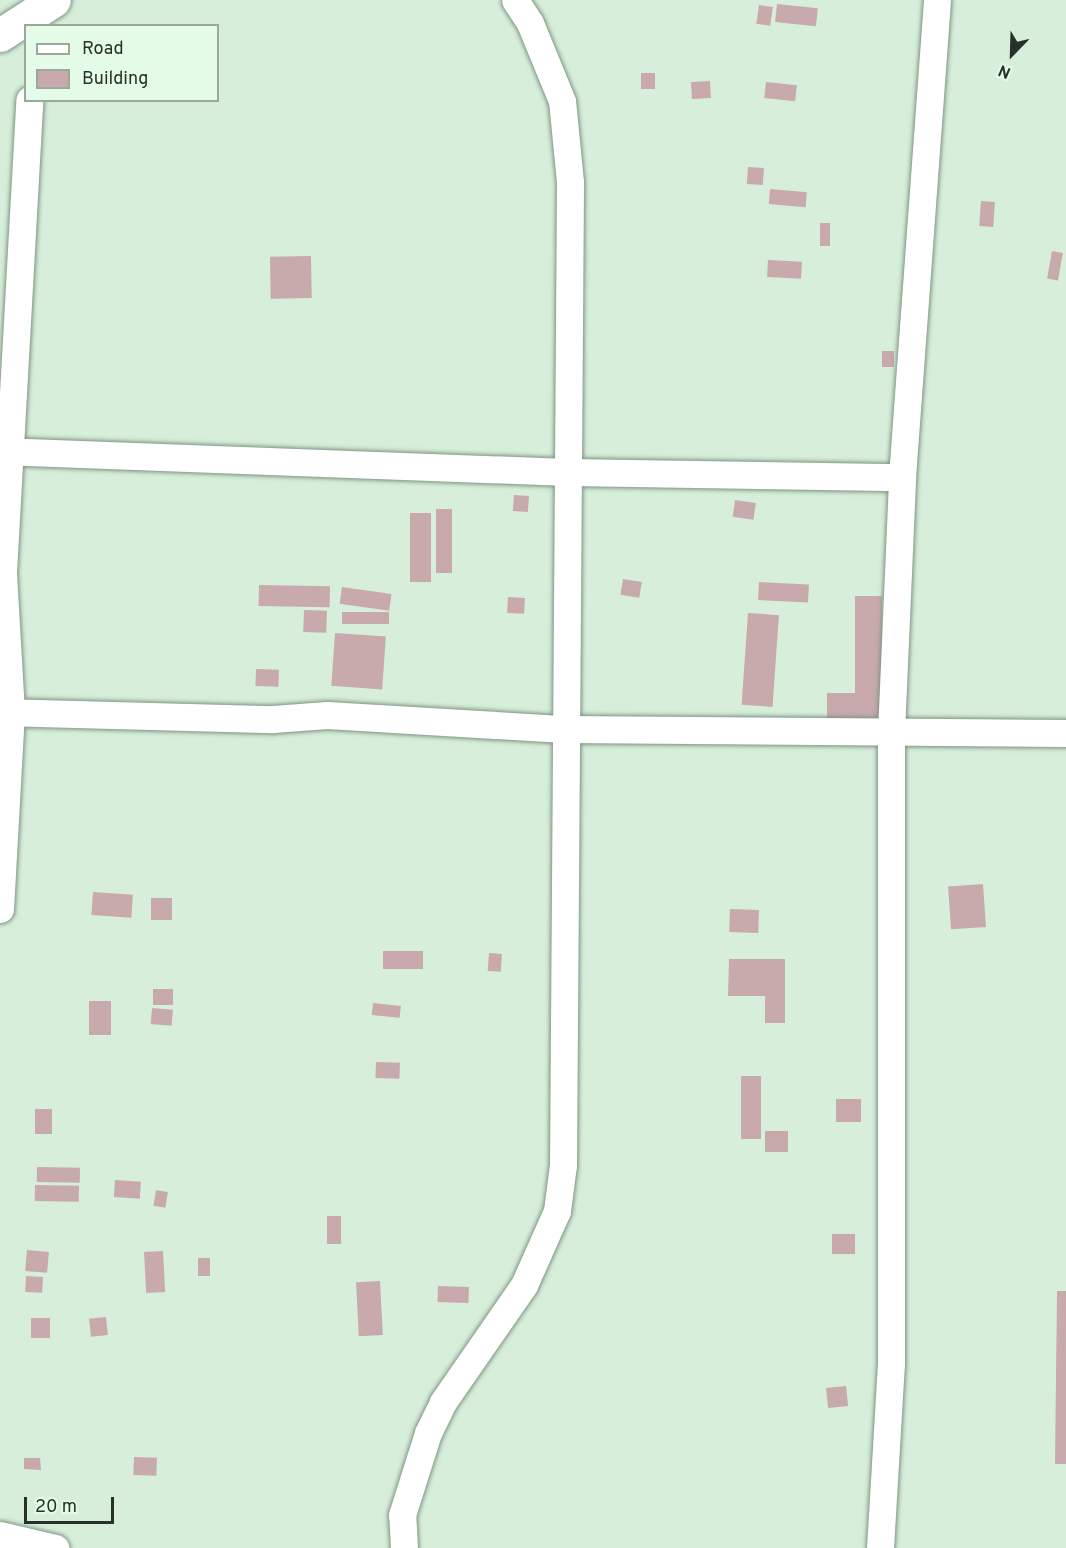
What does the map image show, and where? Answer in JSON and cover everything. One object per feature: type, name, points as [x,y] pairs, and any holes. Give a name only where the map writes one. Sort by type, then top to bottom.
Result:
[{"type":"street","points":[[404,1548],[402,1515],[428,1433],[443,1402],[524,1285],[557,1211],[563,1165],[570,182],[562,101],[530,23],[515,0]]},
{"type":"street","points":[[880,1548],[891,1364],[891,733],[902,477],[937,0]]},
{"type":"street","points":[[0,35],[39,10]]},
{"type":"street","points":[[0,909],[5,712],[4,451],[29,102]]},
{"type":"street","points":[[4,451],[568,472],[902,477]]},
{"type":"street","points":[[5,712],[273,719],[327,715],[565,729],[1066,733]]},
{"type":"street","points":[[0,1535],[55,1548]]},
{"type":"building","points":[[777,4],[818,8],[816,26],[775,22]]},
{"type":"building","points":[[759,5],[773,7],[770,26],[756,24]]},
{"type":"building","points":[[641,73],[655,73],[655,89],[641,89]]},
{"type":"building","points":[[710,81],[711,98],[692,99],[691,82]]},
{"type":"building","points":[[766,82],[797,85],[795,101],[764,98]]},
{"type":"building","points":[[748,167],[764,168],[763,185],[747,184]]},
{"type":"building","points":[[770,189],[807,192],[806,207],[769,204]]},
{"type":"building","points":[[981,201],[995,202],[993,227],[979,226]]},
{"type":"building","points":[[820,223],[830,223],[830,246],[820,246]]},
{"type":"building","points":[[1052,251],[1063,253],[1058,280],[1047,279]]},
{"type":"building","points":[[311,256],[312,298],[271,299],[270,257]]},
{"type":"building","points":[[768,260],[802,262],[801,279],[767,277]]},
{"type":"building","points":[[882,351],[894,351],[894,367],[882,367]]},
{"type":"building","points":[[514,495],[529,496],[528,512],[513,511]]},
{"type":"building","points":[[735,500],[756,503],[753,520],[733,517]]},
{"type":"building","points":[[436,509],[452,509],[452,573],[436,573]]},
{"type":"building","points":[[410,513],[431,513],[431,582],[410,582]]},
{"type":"building","points":[[623,579],[642,582],[639,598],[620,595]]},
{"type":"building","points":[[759,582],[809,585],[808,603],[758,600]]},
{"type":"building","points":[[259,585],[330,586],[330,607],[259,606]]},
{"type":"building","points":[[342,587],[392,594],[389,611],[340,604]]},
{"type":"building","points":[[855,596],[882,596],[882,718],[827,718],[827,693],[855,693]]},
{"type":"building","points":[[508,597],[525,598],[524,614],[507,613]]},
{"type":"building","points":[[304,610],[327,611],[326,633],[303,632]]},
{"type":"building","points":[[342,612],[389,612],[389,624],[342,624]]},
{"type":"building","points":[[748,613],[779,615],[773,707],[742,705]]},
{"type":"building","points":[[335,633],[386,637],[382,689],[331,686]]},
{"type":"building","points":[[256,669],[279,670],[278,687],[255,686]]},
{"type":"building","points":[[983,884],[986,927],[951,929],[948,886]]},
{"type":"building","points":[[93,892],[133,895],[131,918],[91,915]]},
{"type":"building","points":[[151,898],[172,898],[172,920],[151,920]]},
{"type":"building","points":[[730,909],[759,910],[758,933],[729,932]]},
{"type":"building","points":[[383,951],[423,951],[423,969],[383,969]]},
{"type":"building","points":[[489,953],[502,954],[501,972],[488,971]]},
{"type":"building","points":[[729,959],[785,959],[785,1023],[765,1023],[765,996],[728,996]]},
{"type":"building","points":[[153,989],[173,989],[173,1005],[153,1005]]},
{"type":"building","points":[[89,1001],[111,1001],[111,1035],[89,1035]]},
{"type":"building","points":[[373,1003],[401,1006],[400,1018],[372,1015]]},
{"type":"building","points":[[152,1008],[173,1010],[172,1026],[151,1024]]},
{"type":"building","points":[[376,1062],[400,1063],[399,1079],[375,1078]]},
{"type":"building","points":[[741,1076],[761,1076],[761,1139],[741,1139]]},
{"type":"building","points":[[836,1099],[861,1099],[861,1122],[836,1122]]},
{"type":"building","points":[[35,1109],[52,1109],[52,1134],[35,1134]]},
{"type":"building","points":[[765,1131],[788,1131],[788,1152],[765,1152]]},
{"type":"building","points":[[37,1167],[80,1168],[80,1183],[37,1182]]},
{"type":"building","points":[[115,1180],[141,1182],[140,1199],[114,1197]]},
{"type":"building","points":[[35,1185],[79,1186],[79,1202],[35,1201]]},
{"type":"building","points":[[156,1190],[168,1192],[165,1208],[153,1206]]},
{"type":"building","points":[[327,1216],[341,1216],[341,1244],[327,1244]]},
{"type":"building","points":[[832,1234],[855,1234],[855,1254],[832,1254]]},
{"type":"building","points":[[27,1250],[49,1252],[47,1273],[25,1271]]},
{"type":"building","points":[[163,1251],[165,1292],[146,1293],[144,1252]]},
{"type":"building","points":[[198,1258],[210,1258],[210,1276],[198,1276]]},
{"type":"building","points":[[26,1276],[43,1277],[42,1293],[25,1292]]},
{"type":"building","points":[[380,1281],[383,1335],[359,1336],[356,1282]]},
{"type":"building","points":[[438,1286],[469,1287],[468,1303],[437,1302]]},
{"type":"building","points":[[1057,1291],[1066,1291],[1066,1464],[1055,1464]]},
{"type":"building","points":[[106,1317],[108,1335],[91,1337],[89,1319]]},
{"type":"building","points":[[31,1318],[50,1318],[50,1338],[31,1338]]},
{"type":"building","points":[[846,1386],[848,1406],[828,1408],[826,1388]]},
{"type":"building","points":[[134,1457],[157,1458],[156,1476],[133,1475]]},
{"type":"building","points":[[24,1458],[40,1458],[41,1470],[24,1469]]}]
